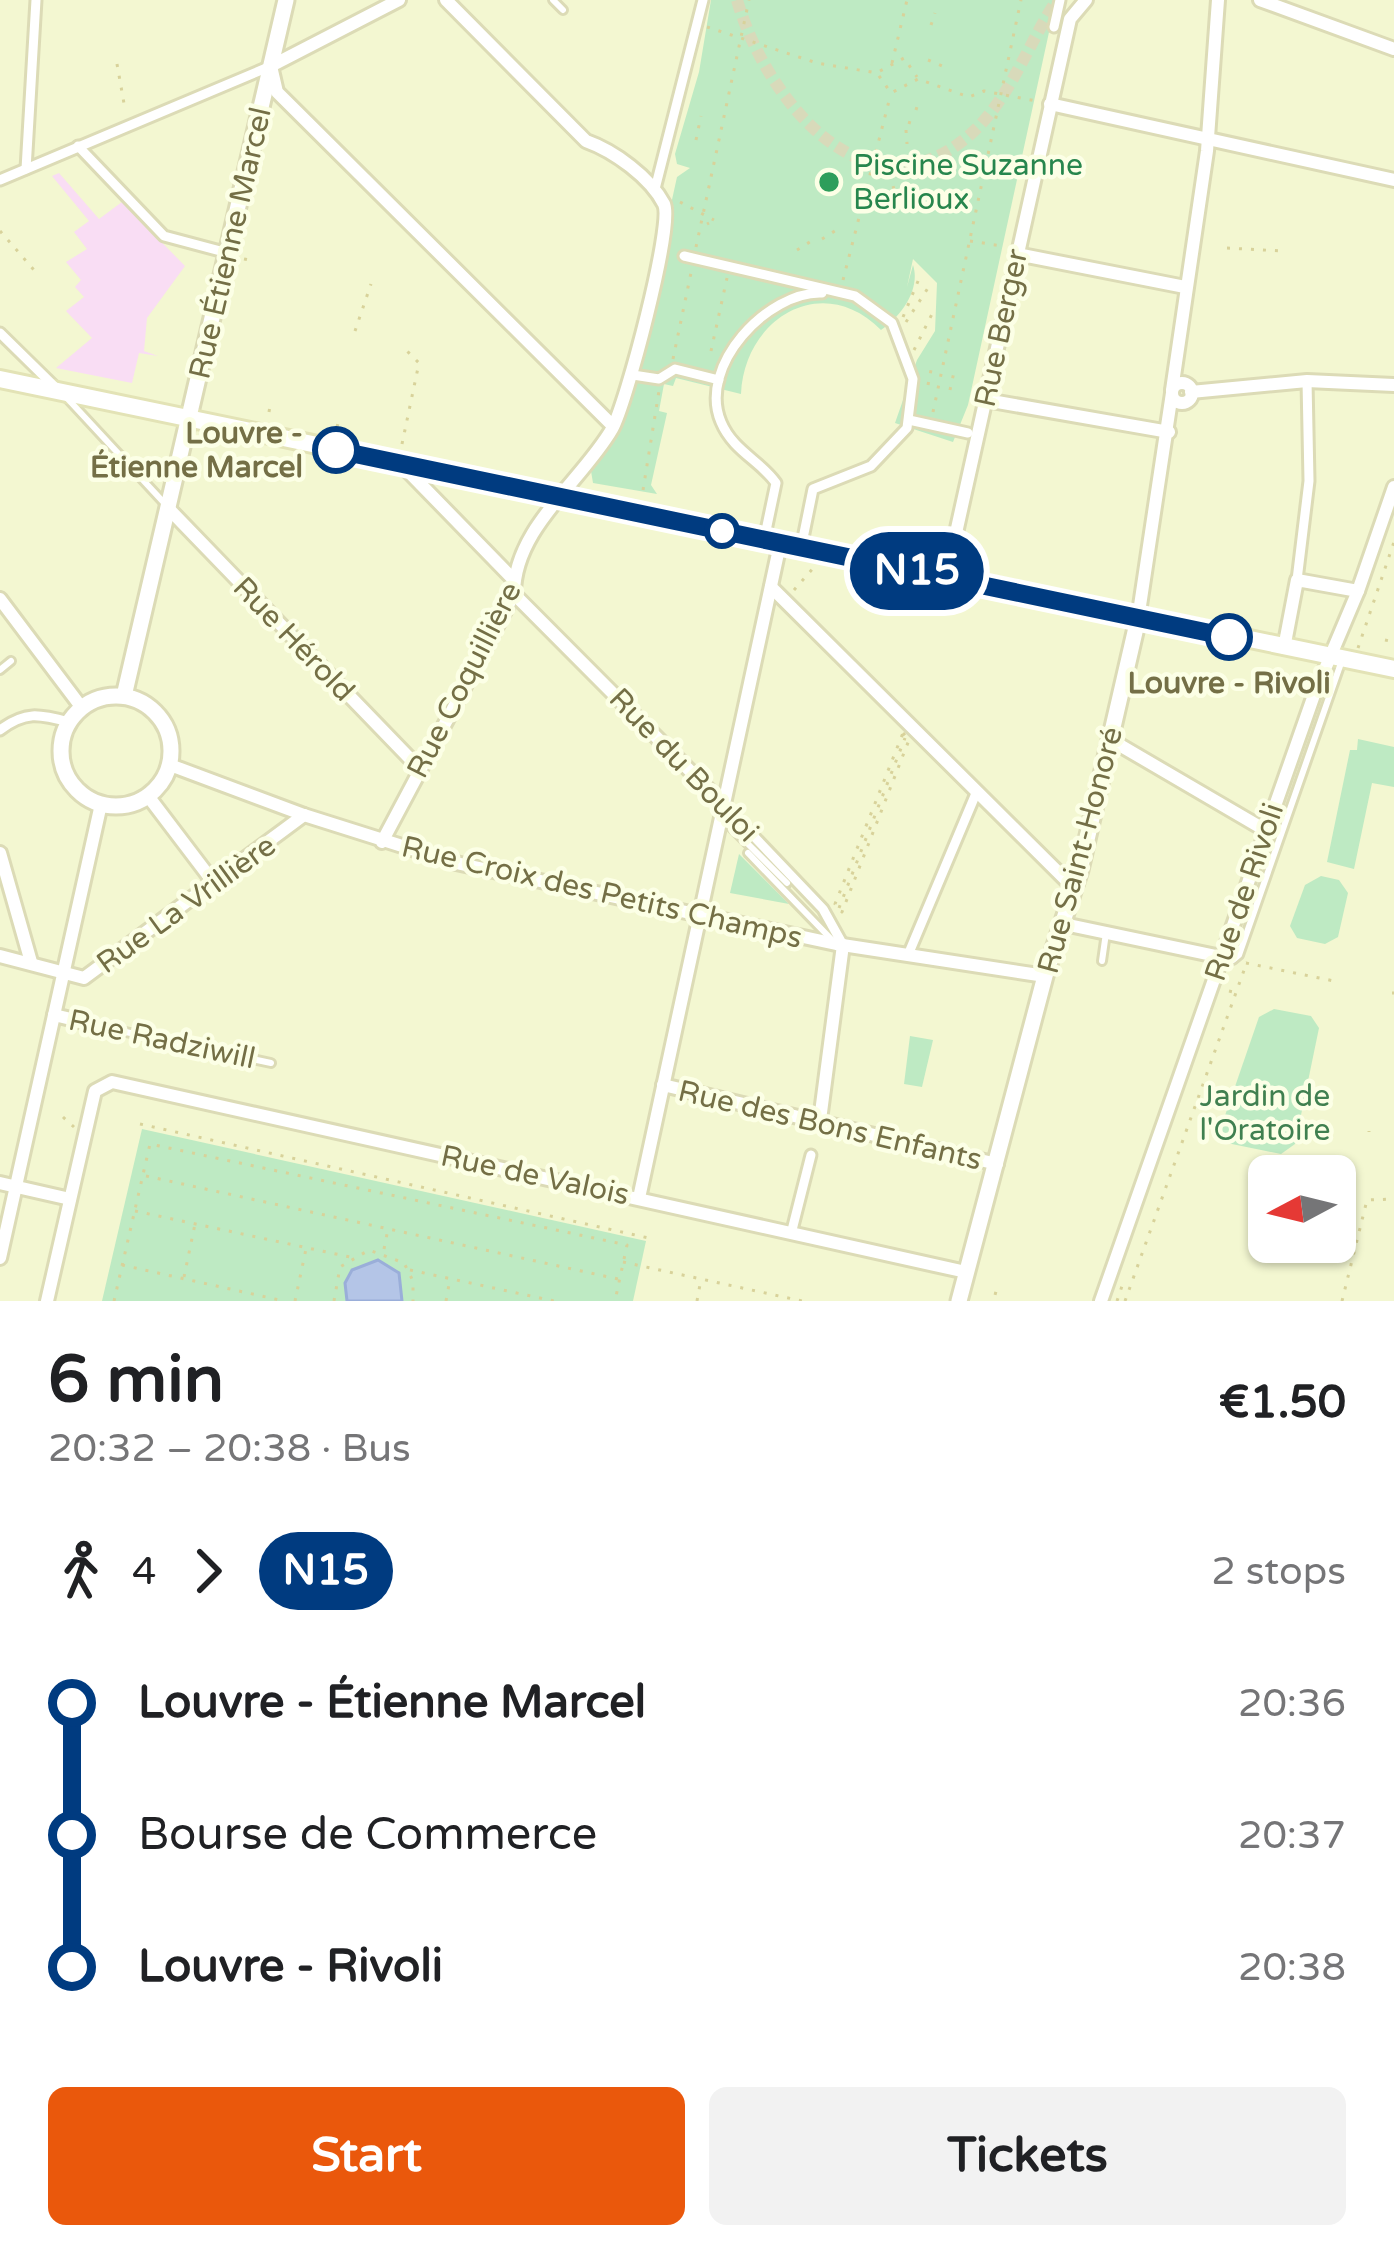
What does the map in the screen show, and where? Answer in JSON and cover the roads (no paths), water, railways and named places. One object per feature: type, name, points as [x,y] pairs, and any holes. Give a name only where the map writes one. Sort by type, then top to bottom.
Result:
[{"type":"main road","points":[[0,379],[401,454],[557,496],[1394,669]]},
{"type":"street","points":[[26,169],[36,0]]},
{"type":"street","points":[[273,0],[281,25]]},
{"type":"street","name":"Rue Étienne Marcel","points":[[124,696],[189,418],[240,257],[286,0]]},
{"type":"street","points":[[0,180],[271,66],[399,0]]},
{"type":"street","points":[[446,0],[586,141],[611,150],[655,191],[703,0]]},
{"type":"street","points":[[1054,27],[1060,0]]},
{"type":"street","name":"Rue Saint-Honoré","points":[[962,1300],[1045,976],[1064,924],[1138,619],[1169,432],[1207,139],[1218,0]]},
{"type":"street","points":[[1260,0],[1394,49]]},
{"type":"street","name":"Rue Berger","points":[[946,578],[1017,254],[1044,102],[1081,5]]},
{"type":"street","points":[[271,66],[277,92],[613,426]]},
{"type":"street","points":[[1044,102],[1394,180]]},
{"type":"street","points":[[78,146],[164,236],[240,257]]},
{"type":"street","name":"Rue Coquillière","points":[[382,842],[557,496],[613,426],[644,325],[666,226],[665,208],[655,191]]},
{"type":"street","points":[[1017,254],[1185,287]]},
{"type":"street","points":[[689,257],[868,304],[892,323],[914,379],[908,424],[872,466],[813,488],[801,548]]},
{"type":"street","points":[[639,1198],[771,586],[776,483],[737,449],[723,427],[716,402],[719,380],[758,319],[782,301],[810,292],[840,293]]},
{"type":"street","points":[[0,333],[62,392]]},
{"type":"street","points":[[633,375],[659,379],[670,372],[719,380]]},
{"type":"street","points":[[1284,648],[1309,481],[1306,381]]},
{"type":"street","points":[[1172,391],[1180,403],[1191,392],[1306,381],[1394,385]]},
{"type":"street","points":[[986,400],[1169,432]]},
{"type":"street","points":[[908,424],[968,433]]},
{"type":"street","name":"Rue du Bouloi","points":[[401,454],[514,587],[723,811],[824,909],[839,944]]},
{"type":"street","name":"Rue de Rivoli","points":[[1101,1301],[1227,959],[1265,830],[1341,659],[1358,591],[1394,487]]},
{"type":"street","name":"Rue Hérold","points":[[169,509],[419,769]]},
{"type":"street","points":[[1294,577],[1358,591]]},
{"type":"street","points":[[771,586],[1073,887]]},
{"type":"street","points":[[0,599],[30,648],[82,708]]},
{"type":"street","points":[[124,696],[159,716],[171,741],[170,765],[148,796],[128,806],[100,804],[77,790],[66,775],[62,741],[69,722],[82,708],[103,697],[124,696]]},
{"type":"street","points":[[0,730],[19,716],[38,713],[69,722]]},
{"type":"street","points":[[1111,740],[1265,830]]},
{"type":"street","name":"Rue Croix des Petits Champs","points":[[170,765],[382,842],[700,916],[839,944],[1045,976]]},
{"type":"street","points":[[908,955],[977,791]]},
{"type":"street","points":[[148,796],[214,883]]},
{"type":"street","points":[[0,1258],[100,804]]},
{"type":"street","name":"Rue La Vrillière","points":[[63,973],[84,978],[304,815]]},
{"type":"street","points":[[0,853],[31,962]]},
{"type":"street","points":[[1064,924],[1227,959]]},
{"type":"street","points":[[820,1120],[839,944]]},
{"type":"street","points":[[0,956],[63,973]]},
{"type":"street","name":"Rue Radziwill","points":[[54,1015],[92,1024]]},
{"type":"street","name":"Rue de Valois","points":[[70,1199],[95,1091],[104,1085],[126,1084],[966,1272]]},
{"type":"street","name":"Rue des Bons Enfants","points":[[663,1085],[997,1164]]},
{"type":"street","points":[[791,1234],[811,1156]]},
{"type":"street","points":[[0,1183],[70,1199],[47,1301]]},
{"type":"lane","points":[[554,0],[563,10]]},
{"type":"lane","points":[[62,392],[169,509]]},
{"type":"lane","name":"Rue de Rivoli","points":[[1227,959],[1239,955],[1341,659]]},
{"type":"lane","points":[[0,670],[11,662]]},
{"type":"lane","points":[[723,811],[787,883]]},
{"type":"lane","points":[[748,853],[839,944]]},
{"type":"lane","points":[[1102,961],[1106,933]]},
{"type":"lane","name":"Rue Radziwill","points":[[92,1024],[271,1063]]},
{"type":"water","points":[[378,1260],[399,1273],[402,1301],[347,1301],[345,1283],[352,1270]]},
{"type":"tunnel","points":[[737,0],[751,38],[796,110],[826,139],[859,158],[895,166],[934,158],[973,132],[1008,86],[1057,0]]},
{"type":"place","name":"Piscine Suzanne Berlioux","points":[[829,182]]},
{"type":"place","name":"Louvre - Étienne Marcel","points":[[336,450]]},
{"type":"place","name":"Louvre - Rivoli","points":[[1229,637]]},
{"type":"park label","name":"Jardin de l'Oratoire","points":[[1265,1113]]}]
